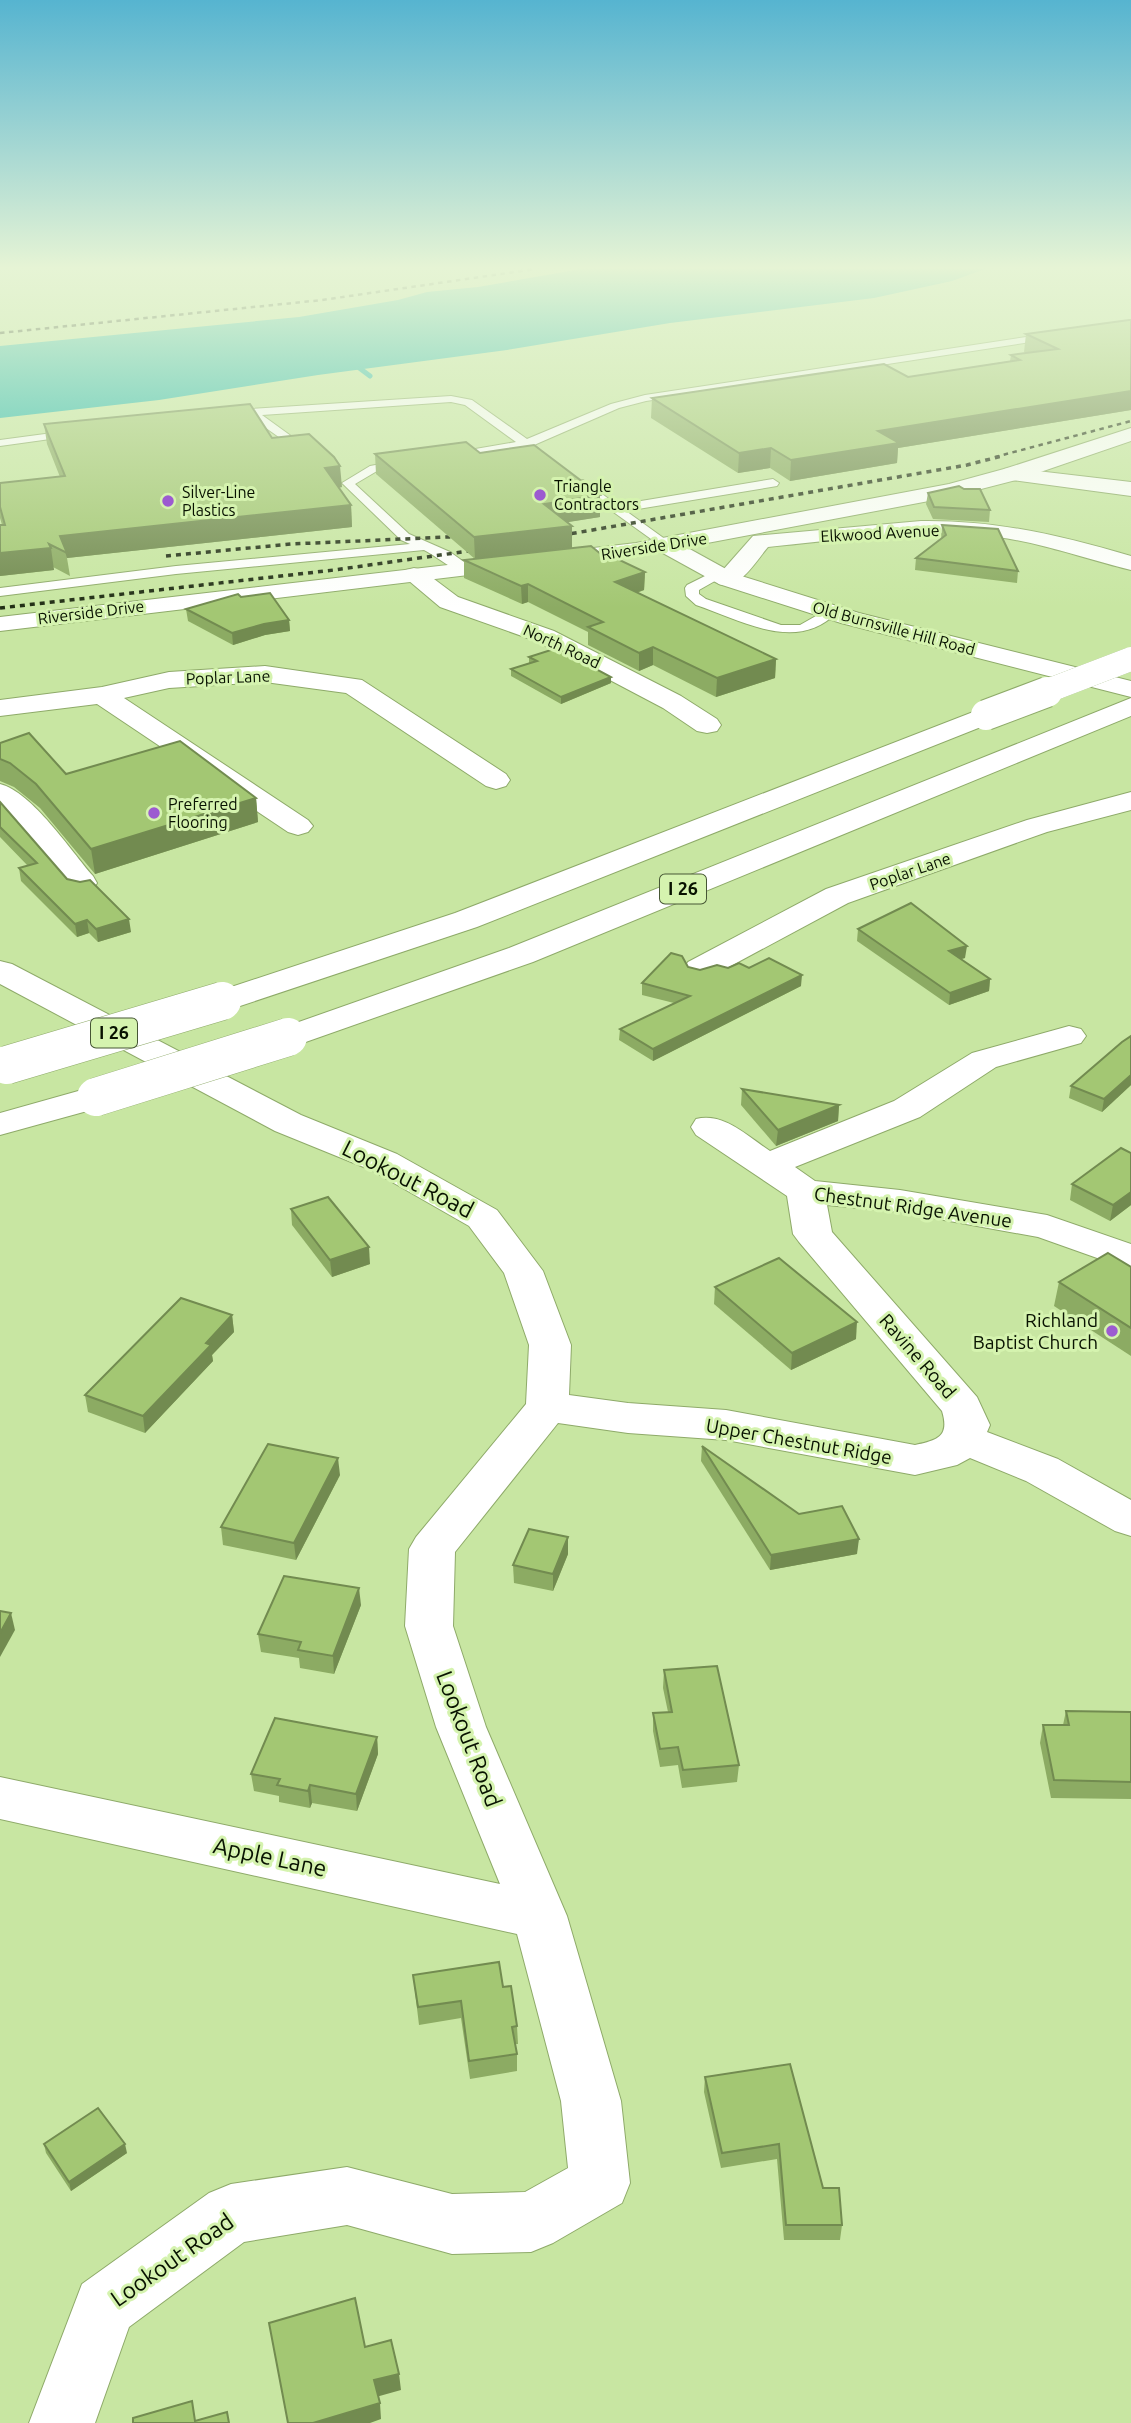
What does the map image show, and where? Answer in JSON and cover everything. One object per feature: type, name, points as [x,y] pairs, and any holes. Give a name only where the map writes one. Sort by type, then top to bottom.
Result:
[{"type":"main road","name":"Riverside Drive","points":[[0,624],[665,545],[928,495],[1012,474],[1131,434]]},
{"type":"main road","points":[[1012,474],[1131,489]]},
{"type":"main road","name":"Elkwood Avenue","points":[[722,577],[761,541],[886,530],[976,528],[1072,547],[1131,563]]},
{"type":"main road","name":"Old Burnsville Hill Road","points":[[665,545],[722,577],[830,612],[1131,689]]},
{"type":"main road","name":"North Road","points":[[414,575],[449,602],[545,636],[672,702],[707,725]]},
{"type":"main road","name":"I 26","points":[[3,1066],[222,1002],[466,920],[1131,659]]},
{"type":"main road","name":"Poplar Lane","points":[[0,708],[102,695],[169,680],[265,674],[352,686],[496,780]]},
{"type":"main road","points":[[102,695],[298,826]]},
{"type":"main road","name":"I 26","points":[[0,1124],[288,1037],[521,955],[1131,706]]},
{"type":"main road","points":[[0,793],[22,812],[82,883]]},
{"type":"main road","name":"Poplar Lane","points":[[700,969],[837,896],[1037,826],[1131,801]]},
{"type":"main road","name":"Lookout Road","points":[[0,971],[288,1123],[384,1162],[483,1218],[523,1271],[550,1345],[547,1407],[432,1549],[429,1626],[461,1727],[540,1916],[592,2101],[600,2183],[531,2222],[452,2224],[347,2196],[231,2214],[105,2306],[62,2423]]},
{"type":"main road","points":[[767,1165],[907,1109],[984,1060],[1069,1035]]},
{"type":"main road","name":"Chestnut Ridge Avenue","points":[[709,1126],[805,1191],[900,1201],[1047,1227],[1131,1258]]},
{"type":"main road","name":"Ravine Road","points":[[805,1191],[813,1234],[955,1396],[968,1424],[963,1439]]},
{"type":"main road","name":"Upper Chestnut Ridge","points":[[547,1407],[628,1418],[726,1425],[915,1460],[941,1454],[954,1448],[963,1439]]},
{"type":"main road","points":[[963,1439],[1042,1470],[1131,1520]]},
{"type":"main road","name":"Apple Lane","points":[[0,1798],[540,1916]]},
{"type":"lane","points":[[443,457],[526,444],[615,406],[645,398],[751,382]]},
{"type":"lane","points":[[209,416],[451,399],[468,402],[549,461]]},
{"type":"lane","points":[[251,412],[287,438],[320,452]]},
{"type":"lane","points":[[0,443],[90,431]]},
{"type":"lane","points":[[416,461],[374,468],[344,478],[405,537],[446,555],[466,570]]},
{"type":"lane","points":[[571,477],[665,545]]},
{"type":"lane","points":[[615,509],[773,483]]},
{"type":"lane","points":[[0,592],[176,570],[426,546]]},
{"type":"lane","points":[[722,577],[692,588],[693,596],[701,602],[779,629],[804,628],[830,612]]},
{"type":"water","points":[[0,382],[273,382],[159,400],[0,418]]},
{"type":"building","points":[[761,382],[1131,382],[1131,391],[878,431],[899,443],[791,460],[771,448],[739,453],[652,398]]},
{"type":"building","name":"Silver-Line Plastics","points":[[250,404],[272,438],[309,434],[334,457],[340,466],[325,468],[351,505],[60,536],[67,553],[49,544],[51,548],[0,553],[0,525],[5,525],[0,507],[0,483],[65,476],[44,424]]},
{"type":"building","points":[[466,442],[480,453],[534,445],[600,495],[544,504],[572,526],[474,537],[375,454]]},
{"type":"building","points":[[959,486],[964,489],[980,489],[990,510],[934,507],[928,493]]},
{"type":"building","points":[[942,525],[998,529],[1018,571],[916,558],[946,535]]},
{"type":"building","points":[[591,546],[602,555],[607,554],[645,572],[615,582],[776,659],[717,678],[653,647],[639,653],[588,627],[603,622],[528,584],[521,586],[464,560]]},
{"type":"building","points":[[270,593],[289,620],[232,633],[186,609],[238,594],[241,597]]},
{"type":"building","points":[[557,648],[611,677],[561,697],[511,669],[537,661],[529,657]]},
{"type":"building","points":[[29,733],[66,774],[180,741],[256,798],[91,849],[36,784],[10,763],[0,759],[0,743]]},
{"type":"building","points":[[0,802],[67,879],[80,882],[90,880],[129,919],[96,929],[87,920],[75,924],[19,868],[37,863],[0,827]]},
{"type":"building","points":[[911,903],[967,946],[949,951],[990,979],[950,993],[858,929]]},
{"type":"building","points":[[671,953],[682,956],[688,967],[700,970],[717,965],[728,968],[739,963],[749,968],[769,958],[802,975],[653,1049],[620,1029],[690,996],[642,983]]},
{"type":"building","points":[[1131,1036],[1131,1075],[1104,1099],[1071,1086],[1122,1042]]},
{"type":"building","points":[[742,1089],[839,1105],[778,1130]]},
{"type":"building","points":[[1121,1148],[1131,1153],[1131,1192],[1113,1205],[1072,1184]]},
{"type":"building","points":[[328,1197],[369,1247],[330,1260],[291,1209]]},
{"type":"building","points":[[1108,1253],[1131,1267],[1131,1328],[1059,1282]]},
{"type":"building","points":[[779,1258],[857,1322],[792,1353],[715,1287]]},
{"type":"building","points":[[181,1298],[232,1315],[206,1343],[211,1345],[143,1416],[85,1395]]},
{"type":"building","points":[[268,1444],[338,1458],[294,1543],[221,1527]]},
{"type":"building","points":[[702,1446],[799,1514],[842,1506],[859,1539],[771,1555]]},
{"type":"building","points":[[529,1529],[568,1537],[553,1574],[513,1565]]},
{"type":"building","points":[[284,1576],[359,1588],[333,1656],[298,1650],[301,1642],[258,1634]]},
{"type":"building","points":[[0,1611],[11,1613],[0,1633]]},
{"type":"building","points":[[717,1666],[739,1765],[683,1770],[678,1747],[660,1749],[653,1713],[672,1712],[664,1670]]},
{"type":"building","points":[[1066,1711],[1131,1712],[1131,1782],[1054,1780],[1043,1725],[1069,1725]]},
{"type":"building","points":[[275,1718],[377,1737],[356,1794],[310,1785],[308,1791],[277,1785],[280,1779],[251,1774]]},
{"type":"building","points":[[499,1962],[503,1987],[511,1986],[517,2026],[512,2027],[517,2054],[469,2061],[461,2001],[418,2007],[413,1975]]},
{"type":"building","points":[[790,2064],[823,2188],[839,2188],[842,2225],[786,2225],[779,2144],[722,2153],[705,2077]]},
{"type":"building","points":[[98,2108],[125,2144],[69,2182],[44,2144]]},
{"type":"building","points":[[355,2298],[365,2347],[391,2340],[399,2374],[374,2380],[380,2403],[313,2423],[288,2423],[269,2323]]},
{"type":"building","points":[[192,2401],[195,2421],[227,2412],[229,2423],[133,2423],[133,2418]]},
{"type":"railway","points":[[995,457],[1131,421]]},
{"type":"railway","points":[[552,537],[967,465],[1002,456]]},
{"type":"railway","points":[[166,556],[291,544],[470,536]]},
{"type":"railway","points":[[0,608],[334,570],[483,549]]},
{"type":"place","name":"Triangle Contractors","points":[[540,495]]},
{"type":"place","name":"Silver-Line Plastics","points":[[168,501]]},
{"type":"place","name":"Preferred Flooring","points":[[154,813]]},
{"type":"place","name":"Richland Baptist Church","points":[[1112,1331]]}]
